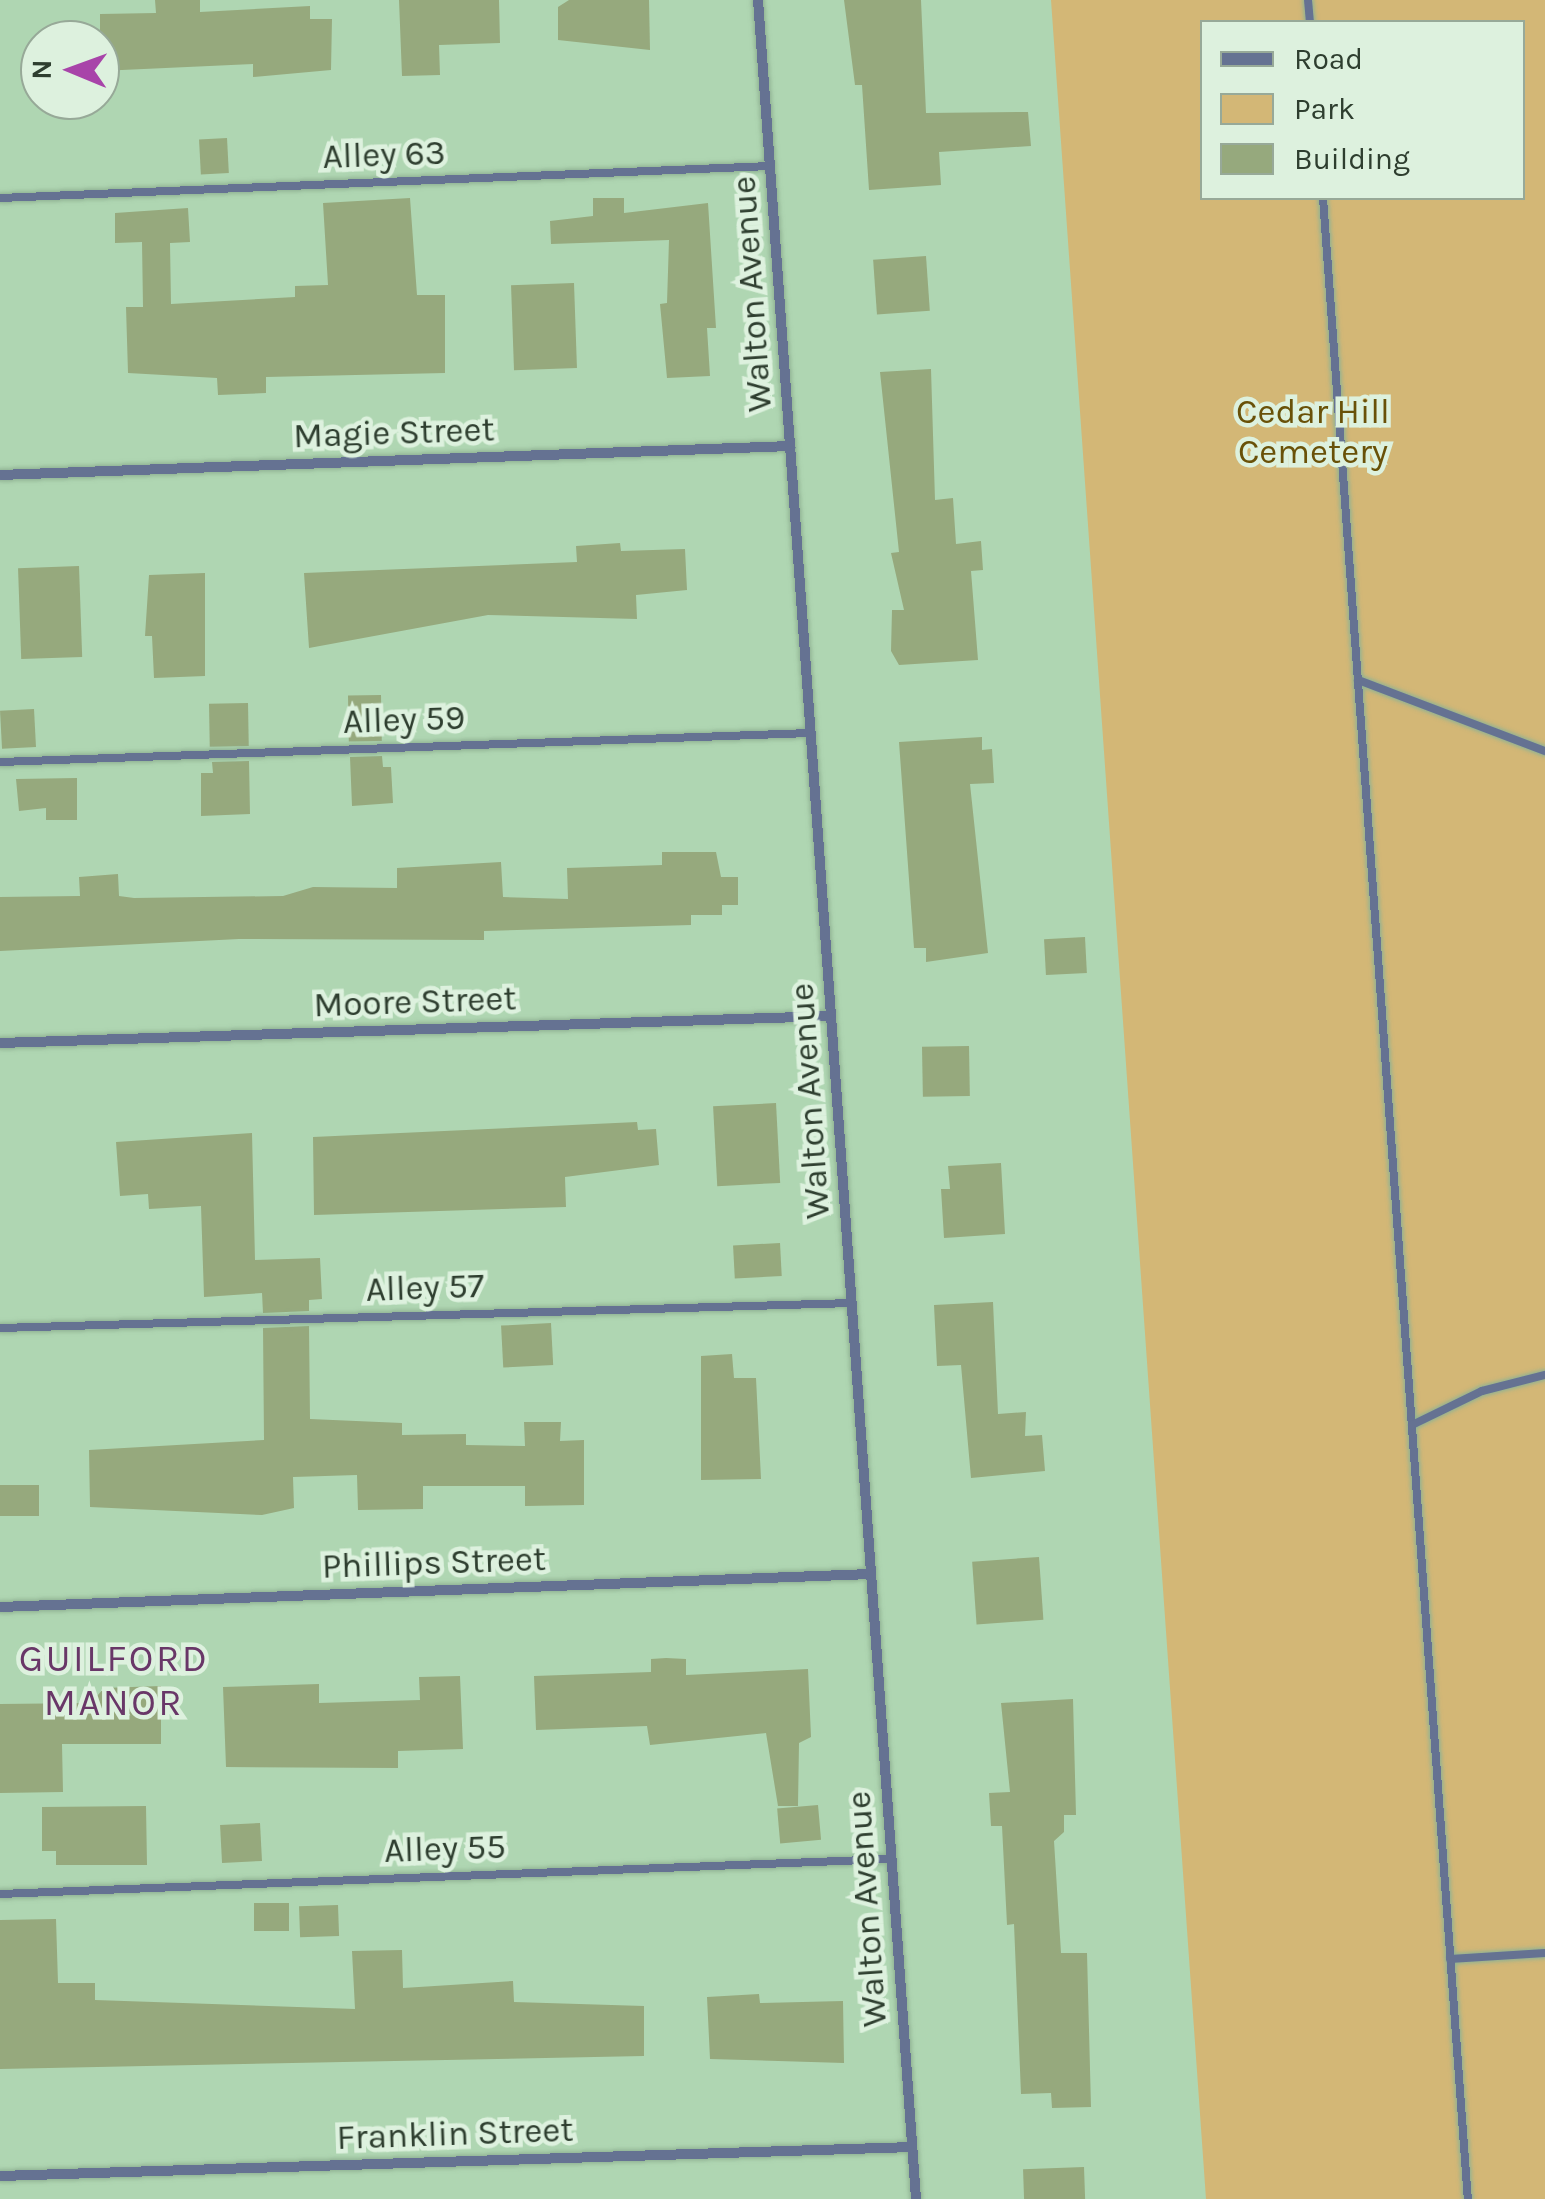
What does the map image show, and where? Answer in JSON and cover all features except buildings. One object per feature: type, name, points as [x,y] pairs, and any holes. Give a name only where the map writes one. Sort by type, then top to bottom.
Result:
[{"type":"street","name":"Walton Avenue","points":[[758,0],[916,2199]]},
{"type":"street","name":"Magie Street","points":[[0,476],[790,446]]},
{"type":"street","name":"Moore Street","points":[[0,1044],[831,1016]]},
{"type":"street","name":"Phillips Street","points":[[0,1607],[871,1574]]},
{"type":"street","name":"Franklin Street","points":[[0,2176],[912,2147]]},
{"type":"lane","name":"Alley 63","points":[[0,198],[770,166]]},
{"type":"lane","points":[[1323,200],[1468,2199]]},
{"type":"lane","points":[[1358,680],[1545,751]]},
{"type":"lane","name":"Alley 59","points":[[0,762],[811,733]]},
{"type":"lane","name":"Alley 57","points":[[0,1328],[852,1303]]},
{"type":"lane","points":[[1412,1426],[1482,1391],[1545,1374]]},
{"type":"lane","name":"Alley 55","points":[[0,1894],[891,1859]]},
{"type":"lane","points":[[1450,1959],[1545,1953]]},
{"type":"green space","name":"Cedar Hill Cemetery","points":[[1051,0],[1545,0],[1545,2199],[1206,2199]]},
{"type":"district","name":"GUILFORD MANOR","points":[[114,1681]]}]
